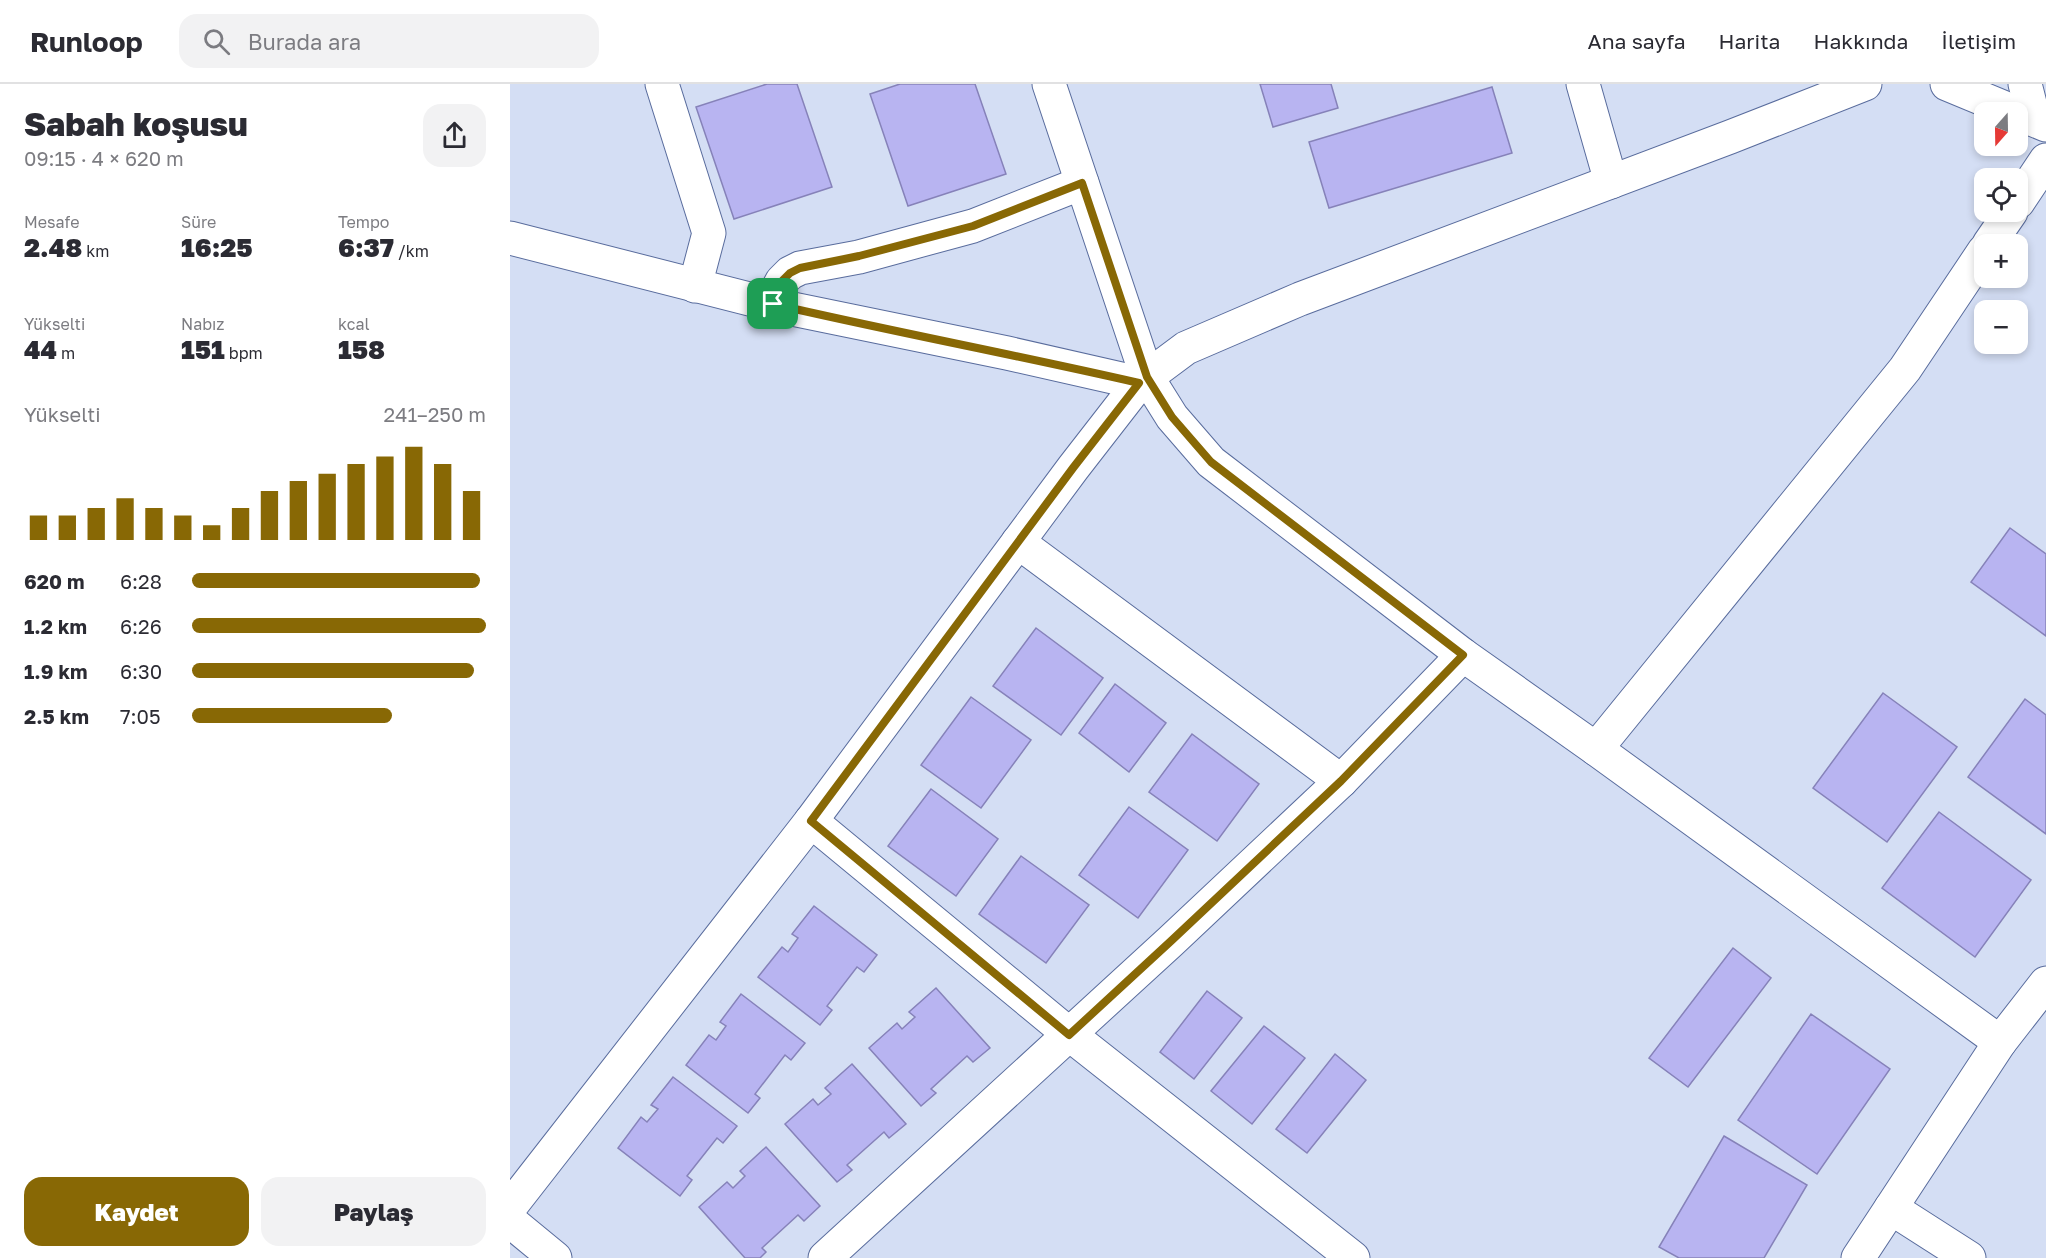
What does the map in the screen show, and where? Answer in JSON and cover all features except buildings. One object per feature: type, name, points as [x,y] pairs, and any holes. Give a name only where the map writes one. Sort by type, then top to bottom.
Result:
[{"type":"street","points":[[662,84],[709,233],[695,286]]},
{"type":"street","points":[[1049,84],[1143,380],[1211,462],[1463,655],[2000,1041]]},
{"type":"street","points":[[1583,84],[1611,182]]},
{"type":"street","points":[[555,1258],[511,1220],[1018,542],[1143,380],[1186,348],[1300,299],[1865,84]]},
{"type":"street","points":[[1947,84],[2040,122]]},
{"type":"street","points":[[2025,84],[2040,122]]},
{"type":"street","points":[[2028,187],[2046,160]]},
{"type":"street","points":[[773,304],[782,281],[790,273],[800,268],[870,254],[973,226],[1082,183]]},
{"type":"street","points":[[510,238],[695,286],[849,322],[1143,380]]},
{"type":"street","points":[[1596,749],[1905,369],[1974,266]]},
{"type":"street","points":[[1018,542],[1341,781]]},
{"type":"street","points":[[825,1258],[1180,933],[1341,781],[1463,655]]},
{"type":"street","points":[[811,821],[1069,1035],[1353,1258]]},
{"type":"street","points":[[1858,1258],[2000,1041],[2046,983]]},
{"type":"street","points":[[1891,1208],[1969,1258]]},
{"type":"route","points":[[1082,183],[1147,377],[1172,417],[1211,462],[1463,655],[1341,781],[1069,1035],[811,821],[1073,468],[1139,383],[773,304],[782,281],[790,273],[800,268],[916,243],[973,226],[1082,183]]}]
